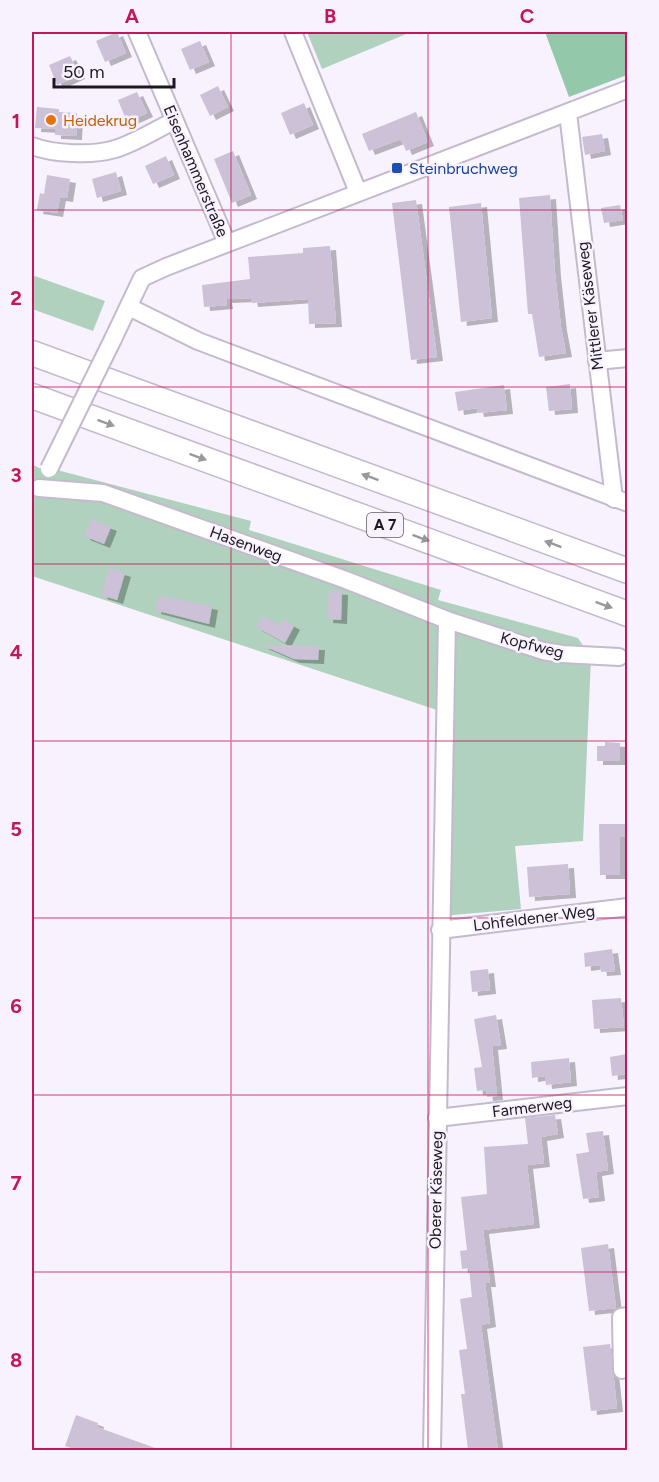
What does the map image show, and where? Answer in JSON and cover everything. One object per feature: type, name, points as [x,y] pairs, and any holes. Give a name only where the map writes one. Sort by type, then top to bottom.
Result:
[{"type":"highway","name":"A 7","points":[[32,353],[627,571]]},
{"type":"highway","name":"A 7","points":[[32,396],[627,614]]},
{"type":"street","name":"Eisenhammerstraße","points":[[137,32],[227,243]]},
{"type":"street","points":[[293,32],[357,192]]},
{"type":"street","points":[[35,494],[142,279],[165,267],[627,89]]},
{"type":"street","name":"Mittlerer Käseweg","points":[[568,113],[597,361],[620,501]]},
{"type":"street","points":[[32,146],[41,150],[77,153],[114,149],[174,121]]},
{"type":"street","points":[[129,307],[198,341],[620,501]]},
{"type":"street","points":[[597,361],[627,358]]},
{"type":"street","name":"Hasenweg","points":[[35,494],[104,493],[335,576],[447,620]]},
{"type":"street","name":"Kopfweg","points":[[447,620],[543,651],[619,657]]},
{"type":"street","name":"Oberer Käseweg","points":[[432,1450],[447,620]]},
{"type":"street","name":"Lohfeldener Weg","points":[[440,930],[627,907]]},
{"type":"street","name":"Farmerweg","points":[[437,1118],[627,1096]]},
{"type":"street","points":[[622,1370],[621,1317],[627,1316]]},
{"type":"green space","points":[[307,32],[411,32],[322,69]]},
{"type":"green space","points":[[545,32],[627,32],[627,75],[569,97]]},
{"type":"green space","points":[[32,275],[105,301],[93,331],[32,309]]},
{"type":"green space","points":[[32,464],[39,468],[57,470],[251,521],[249,530],[441,590],[438,600],[578,638],[591,658],[583,841],[515,846],[521,909],[453,915],[434,919],[437,710],[32,576]]},
{"type":"building","points":[[117,32],[126,53],[105,62],[96,41]]},
{"type":"building","points":[[200,41],[209,62],[190,70],[181,49]]},
{"type":"building","points":[[70,56],[79,75],[57,85],[49,65]]},
{"type":"building","points":[[218,86],[228,107],[210,116],[200,95]]},
{"type":"building","points":[[137,92],[147,113],[127,122],[118,100]]},
{"type":"building","points":[[304,103],[313,125],[290,135],[281,113]]},
{"type":"building","points":[[37,107],[77,113],[76,136],[55,135],[55,129],[35,128]]},
{"type":"building","points":[[416,112],[428,142],[406,151],[401,139],[369,151],[362,134]]},
{"type":"building","points":[[602,134],[605,151],[585,155],[582,137]]},
{"type":"building","points":[[233,151],[251,195],[232,203],[214,159]]},
{"type":"building","points":[[166,156],[174,175],[153,184],[145,166]]},
{"type":"building","points":[[116,172],[121,191],[97,198],[92,179]]},
{"type":"building","points":[[47,175],[70,179],[67,198],[60,197],[57,213],[37,210],[40,193],[44,194]]},
{"type":"building","points":[[550,195],[555,273],[566,353],[539,357],[532,314],[528,314],[519,198]]},
{"type":"building","points":[[416,200],[437,357],[411,360],[392,203]]},
{"type":"building","points":[[481,203],[492,318],[461,322],[449,207]]},
{"type":"building","points":[[620,205],[623,220],[604,223],[601,208]]},
{"type":"building","points":[[330,246],[336,323],[309,324],[308,299],[252,303],[251,298],[226,299],[227,305],[204,307],[202,285],[250,279],[248,257],[303,253],[303,248]]},
{"type":"building","points":[[570,384],[572,409],[549,411],[546,387]]},
{"type":"building","points":[[504,385],[507,410],[478,413],[477,408],[458,411],[455,392]]},
{"type":"building","points":[[91,519],[111,527],[104,544],[84,536]]},
{"type":"building","points":[[109,568],[125,573],[117,600],[101,595]]},
{"type":"building","points":[[329,590],[342,591],[341,620],[327,619]]},
{"type":"building","points":[[159,596],[212,606],[209,624],[155,610]]},
{"type":"building","points":[[263,616],[279,625],[282,619],[294,626],[285,643],[256,627]]},
{"type":"building","points":[[262,645],[319,646],[318,660],[294,659]]},
{"type":"building","points":[[605,742],[620,743],[620,761],[597,761],[597,746],[605,746]]},
{"type":"building","points":[[599,824],[627,824],[627,837],[620,837],[620,875],[600,875]]},
{"type":"building","points":[[568,864],[570,894],[529,897],[527,867]]},
{"type":"building","points":[[612,949],[615,971],[601,972],[600,965],[585,967],[584,953]]},
{"type":"building","points":[[488,969],[490,990],[472,992],[470,971]]},
{"type":"building","points":[[621,998],[624,1027],[594,1029],[592,1000]]},
{"type":"building","points":[[496,1015],[501,1045],[492,1046],[497,1096],[487,1097],[486,1090],[477,1091],[474,1068],[482,1067],[474,1019]]},
{"type":"building","points":[[627,1054],[627,1074],[612,1076],[610,1057]]},
{"type":"building","points":[[569,1058],[571,1082],[546,1085],[545,1076],[532,1078],[531,1062]]},
{"type":"building","points":[[555,1115],[558,1134],[541,1137],[544,1163],[527,1165],[534,1224],[483,1230],[490,1283],[485,1283],[490,1323],[481,1325],[498,1450],[468,1450],[461,1394],[465,1394],[459,1350],[467,1349],[460,1299],[472,1297],[469,1268],[462,1269],[460,1251],[467,1250],[461,1197],[487,1194],[484,1147],[528,1144],[525,1118]]},
{"type":"building","points":[[603,1131],[608,1170],[596,1172],[599,1197],[583,1199],[576,1154],[589,1152],[586,1133]]},
{"type":"building","points":[[608,1244],[616,1308],[589,1311],[581,1248]]},
{"type":"building","points":[[610,1344],[617,1408],[591,1411],[583,1347]]},
{"type":"building","points":[[76,1415],[98,1423],[97,1427],[158,1450],[76,1450],[65,1446]]},
{"type":"place","name":"Heidekrug","points":[[51,120]]},
{"type":"place","name":"Steinbruchweg","points":[[397,168]]}]
